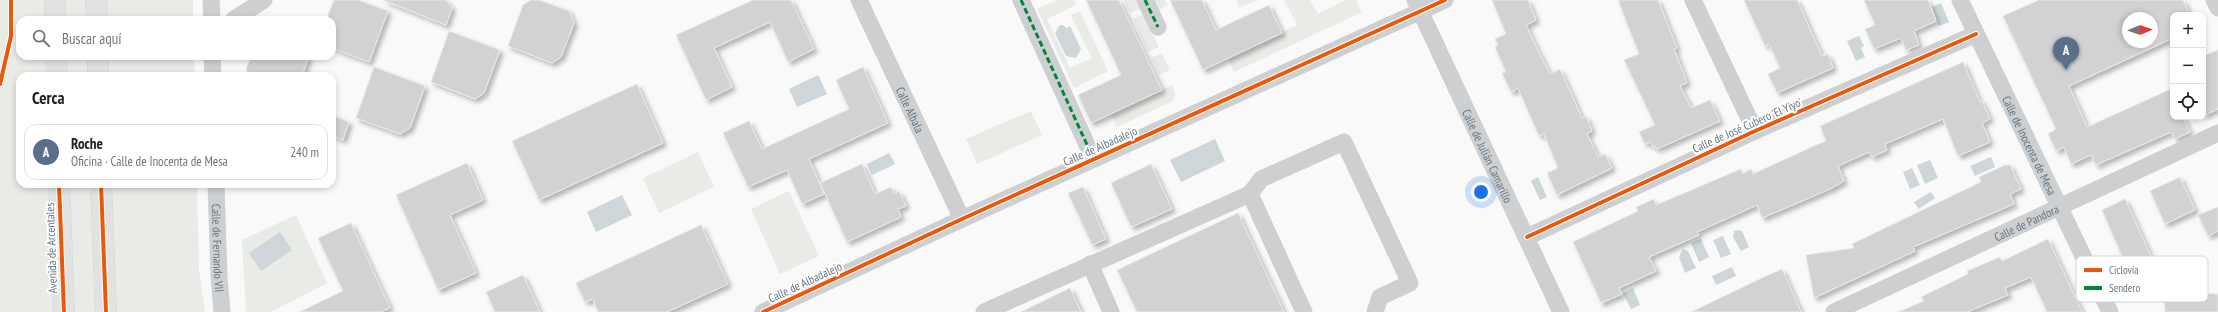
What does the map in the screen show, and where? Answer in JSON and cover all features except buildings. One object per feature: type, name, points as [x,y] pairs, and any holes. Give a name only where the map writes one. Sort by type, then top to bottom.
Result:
[{"type":"main road","points":[[55,0],[55,16]]},
{"type":"main road","points":[[96,0],[97,16]]},
{"type":"main road","points":[[56,60],[57,72]]},
{"type":"main road","points":[[98,60],[98,72]]},
{"type":"main road","name":"Avenida de Arcentales","points":[[59,188],[64,312]]},
{"type":"main road","points":[[101,188],[106,312]]},
{"type":"street","points":[[211,0],[212,16]]},
{"type":"street","name":"Calle Albala","points":[[859,0],[962,219]]},
{"type":"street","points":[[1021,0],[1088,146]]},
{"type":"street","points":[[1145,0],[1158,27]]},
{"type":"street","name":"Calle de Albadalejo","points":[[764,312],[1418,6],[1445,0]]},
{"type":"street","points":[[1693,0],[1755,131]]},
{"type":"street","name":"Calle de Inocenta de Mesa","points":[[1960,0],[2083,256]]},
{"type":"street","points":[[2214,0],[2218,8]]},
{"type":"street","points":[[239,16],[260,1]]},
{"type":"street","name":"Calle de Julián Camarillo","points":[[1418,6],[1561,312]]},
{"type":"street","name":"Calle de José Cubero 'El Yiyo'","points":[[1527,237],[1755,131],[1976,34]]},
{"type":"street","points":[[213,60],[213,72]]},
{"type":"street","name":"Calle de Pandora","points":[[1834,312],[2218,133]]},
{"type":"street","points":[[984,312],[1250,194],[1261,179],[1344,142],[1410,283],[1380,297],[1375,312]]},
{"type":"street","name":"Calle de Fernando VII","points":[[216,188],[219,277],[222,312]]},
{"type":"street","points":[[1250,194],[1304,312]]},
{"type":"street","points":[[1090,264],[1112,312]]},
{"type":"street","name":"Calle de Inocenta de Mesa","points":[[2105,302],[2110,312]]},
{"type":"shaded area","points":[[0,0],[193,0],[193,16],[16,16],[16,60],[194,60],[195,72],[16,72],[16,188],[197,188],[199,270],[205,312],[0,312]]},
{"type":"shaded area","points":[[1056,0],[1074,0],[1076,5],[1047,19],[1070,68],[1092,58],[1071,15],[1080,11],[1108,71],[1074,88],[1037,9]]},
{"type":"shaded area","points":[[1124,0],[1137,0],[1141,8],[1130,13]]},
{"type":"shaded area","points":[[1152,0],[1165,0],[1168,5],[1157,11]]},
{"type":"shaded area","points":[[1236,0],[1257,0],[1240,8]]},
{"type":"shaded area","points":[[1284,0],[1310,0],[1318,14],[1345,0],[1356,0],[1362,12],[1234,72],[1228,58],[1297,25]]},
{"type":"shaded area","points":[[1941,3],[1949,22],[1939,26],[1932,7]]},
{"type":"shaded area","points":[[1143,14],[1159,47],[1148,52],[1133,19]]},
{"type":"shaded area","points":[[1060,25],[1067,28],[1070,26],[1081,49],[1076,58],[1066,56],[1055,33]]},
{"type":"shaded area","points":[[1859,36],[1864,46],[1861,48],[1865,57],[1856,61],[1847,41]]},
{"type":"shaded area","points":[[1162,53],[1170,70],[1159,75],[1151,58]]},
{"type":"shaded area","points":[[818,75],[827,94],[797,107],[789,89]]},
{"type":"shaded area","points":[[1172,85],[1175,94],[1173,101],[1117,127],[1111,114]]},
{"type":"shaded area","points":[[1031,111],[1042,135],[977,164],[966,139]]},
{"type":"shaded area","points":[[1215,139],[1225,161],[1181,182],[1170,160]]},
{"type":"shaded area","points":[[698,152],[714,187],[659,213],[643,178]]},
{"type":"shaded area","points":[[889,153],[895,164],[872,175],[867,164]]},
{"type":"shaded area","points":[[1991,157],[1995,167],[1975,176],[1970,166]]},
{"type":"shaded area","points":[[1930,160],[1938,178],[1925,184],[1917,165]]},
{"type":"shaded area","points":[[1912,168],[1920,185],[1910,189],[1903,172]]},
{"type":"shaded area","points":[[1538,177],[1547,197],[1540,200],[1531,181]]},
{"type":"shaded area","points":[[789,191],[819,256],[780,274],[751,209]]},
{"type":"shaded area","points":[[1931,192],[1935,198],[1919,209],[1914,202]]},
{"type":"shaded area","points":[[622,195],[632,215],[596,232],[587,212]]},
{"type":"shaded area","points":[[296,215],[327,283],[271,312],[246,312],[242,240]]},
{"type":"shaded area","points":[[1734,231],[1742,231],[1749,247],[1741,251],[1733,237]]},
{"type":"shaded area","points":[[280,232],[292,250],[261,271],[249,253]]},
{"type":"shaded area","points":[[1723,236],[1731,254],[1721,258],[1713,240]]},
{"type":"shaded area","points":[[1701,239],[1709,257],[1699,262],[1691,243]]},
{"type":"shaded area","points":[[1683,249],[1688,251],[1696,268],[1685,273],[1679,257]]},
{"type":"shaded area","points":[[1732,267],[1736,276],[1716,285],[1712,276]]},
{"type":"shaded area","points":[[1633,288],[1640,305],[1631,309],[1623,293]]},
{"type":"marked path","points":[[1021,0],[1088,147]]},
{"type":"marked path","points":[[1145,0],[1158,27]]},
{"type":"cycle path","points":[[0,84],[11,36],[11,0]]},
{"type":"cycle path","points":[[763,312],[962,219],[1445,0]]},
{"type":"cycle path","points":[[1527,237],[1755,131],[1976,34]]},
{"type":"cycle path","points":[[59,188],[64,312]]},
{"type":"cycle path","points":[[101,188],[106,312]]},
{"type":"place","name":"Roche","points":[[2066,70]]}]
